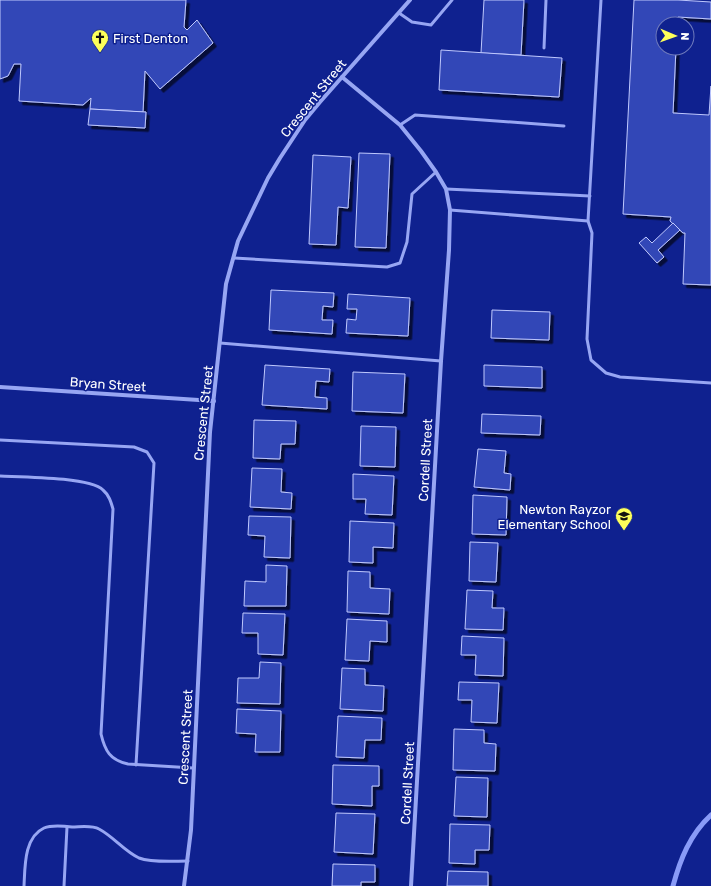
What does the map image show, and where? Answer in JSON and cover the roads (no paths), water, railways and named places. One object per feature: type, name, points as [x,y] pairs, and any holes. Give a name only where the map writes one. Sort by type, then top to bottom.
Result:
[{"type":"street","name":"Crescent Street","points":[[184,886],[191,830],[210,432],[226,284],[238,241],[268,178],[280,158],[305,120],[410,0]]},
{"type":"street","name":"Cordell Street","points":[[342,77],[400,125],[436,172],[446,189],[450,210],[449,250],[441,361],[411,886]]},
{"type":"street","name":"Bryan Street","points":[[0,387],[214,401]]},
{"type":"lane","points":[[399,13],[412,22],[431,25],[452,0]]},
{"type":"lane","points":[[544,48],[546,0]]},
{"type":"lane","points":[[602,0],[588,221],[592,233],[587,339],[591,360],[606,373],[620,377],[711,383]]},
{"type":"lane","points":[[400,125],[415,115],[564,126]]},
{"type":"lane","points":[[234,258],[387,267],[400,263],[407,242],[412,194],[436,172]]},
{"type":"lane","points":[[446,189],[590,196]]},
{"type":"lane","points":[[450,210],[588,221]]},
{"type":"lane","points":[[220,343],[441,361]]},
{"type":"lane","points":[[0,440],[134,447],[147,452],[154,464],[136,765]]},
{"type":"lane","points":[[0,476],[81,481],[94,484],[103,489],[110,498],[114,509],[101,734],[104,748],[119,762],[136,765],[193,768]]},
{"type":"lane","points":[[24,886],[29,846],[36,834],[45,828],[67,826],[97,828],[139,858],[149,860],[188,861]]},
{"type":"lane","points":[[64,886],[67,826]]},
{"type":"waterway","points":[[673,886],[687,848],[697,830],[711,815]]},
{"type":"place","name":"First Denton","points":[[100,53]]},
{"type":"place","name":"Newton Rayzor Elementary School","points":[[624,531]]}]
